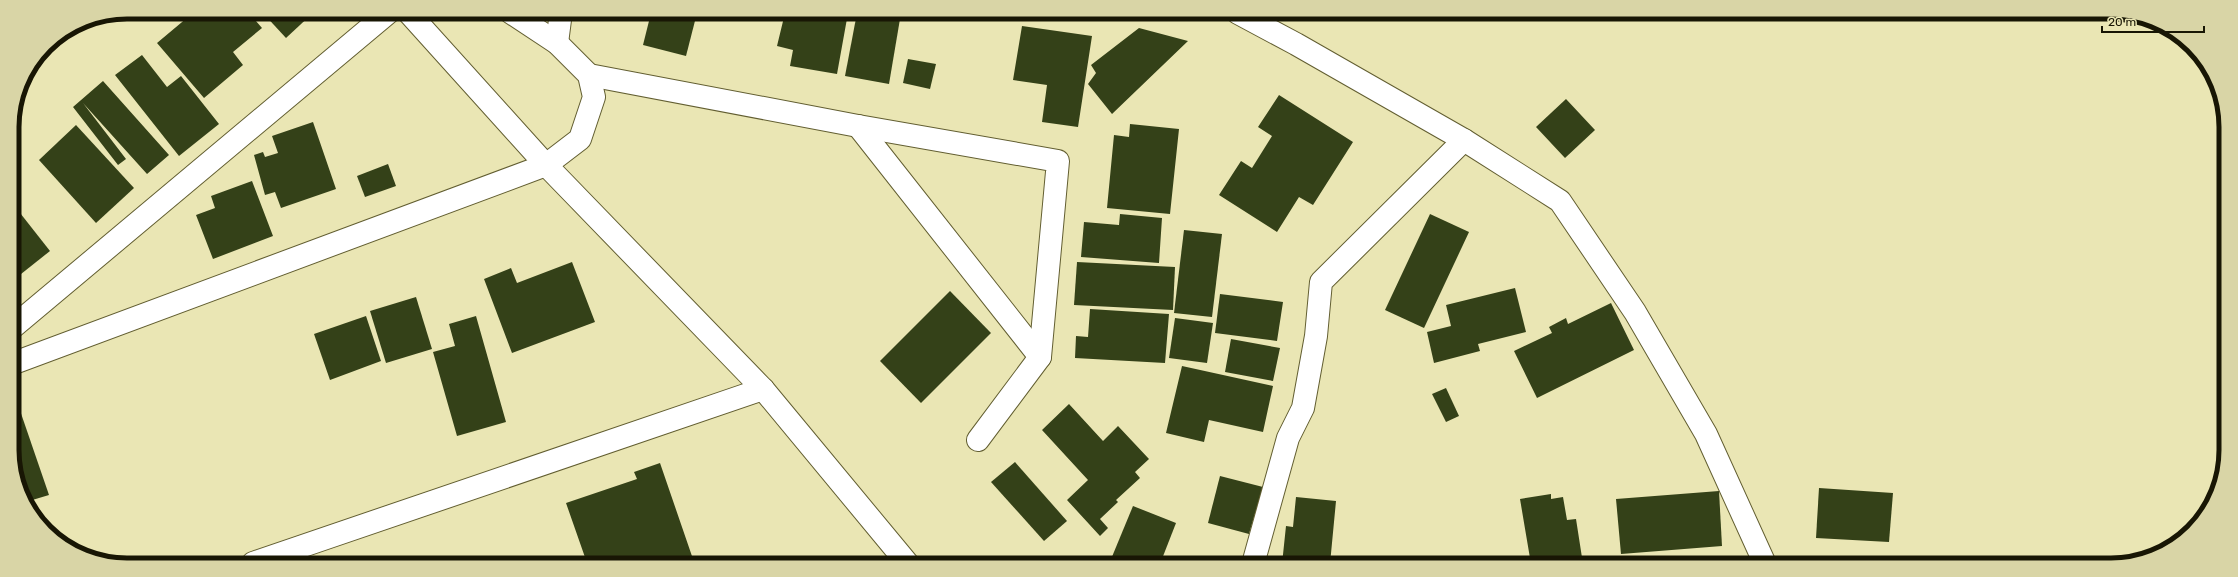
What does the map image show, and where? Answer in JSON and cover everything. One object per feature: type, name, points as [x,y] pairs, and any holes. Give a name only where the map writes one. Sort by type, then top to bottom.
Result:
[{"type":"street","points":[[19,322],[381,19]]},
{"type":"street","points":[[414,19],[546,165],[763,389],[903,558]]},
{"type":"street","points":[[19,361],[546,165],[580,139],[594,97],[589,75],[557,43],[521,19]]},
{"type":"street","points":[[557,43],[560,19]]},
{"type":"street","points":[[1249,19],[1464,140],[1560,202],[1634,312],[1706,434],[1763,558]]},
{"type":"street","points":[[589,75],[858,126],[1058,161],[1040,357],[978,440]]},
{"type":"street","points":[[858,126],[1040,357]]},
{"type":"street","points":[[1255,558],[1288,438],[1303,408],[1316,336],[1321,282],[1464,140]]},
{"type":"street","points":[[268,558],[763,389]]},
{"type":"building","points":[[186,19],[204,19],[206,21],[208,19],[254,19],[262,28],[233,52],[243,65],[204,98],[157,43]]},
{"type":"building","points":[[268,19],[306,19],[286,38]]},
{"type":"building","points":[[650,19],[695,19],[686,56],[643,45]]},
{"type":"building","points":[[784,19],[847,19],[837,74],[790,66],[793,50],[777,46]]},
{"type":"building","points":[[856,19],[900,19],[889,84],[845,76]]},
{"type":"building","points":[[1022,26],[1092,36],[1078,127],[1042,122],[1047,85],[1013,80]]},
{"type":"building","points":[[1139,28],[1188,41],[1112,114],[1088,84],[1096,73],[1091,65]]},
{"type":"building","points":[[142,55],[167,87],[181,76],[219,124],[179,156],[115,75]]},
{"type":"building","points":[[908,59],[936,64],[930,89],[903,83]]},
{"type":"building","points":[[103,81],[169,155],[147,174],[83,103],[126,159],[118,165],[73,107]]},
{"type":"building","points":[[1279,95],[1353,142],[1313,205],[1299,197],[1277,232],[1219,195],[1241,161],[1252,168],[1272,136],[1258,127]]},
{"type":"building","points":[[1566,99],[1595,130],[1565,158],[1536,127]]},
{"type":"building","points":[[313,122],[336,189],[281,208],[275,192],[265,195],[254,155],[263,152],[265,157],[278,153],[272,136]]},
{"type":"building","points":[[1130,124],[1179,129],[1170,214],[1107,208],[1114,135],[1129,137]]},
{"type":"building","points":[[76,125],[134,188],[96,223],[39,160]]},
{"type":"building","points":[[388,164],[396,186],[365,197],[357,176]]},
{"type":"building","points":[[252,181],[273,236],[213,259],[196,215],[215,208],[211,196]]},
{"type":"building","points":[[19,212],[50,251],[19,276]]},
{"type":"building","points":[[1120,214],[1162,218],[1159,263],[1081,257],[1084,222],[1119,225]]},
{"type":"building","points":[[1430,214],[1469,232],[1424,328],[1385,310]]},
{"type":"building","points":[[1184,230],[1222,234],[1212,317],[1174,313]]},
{"type":"building","points":[[572,262],[595,322],[512,353],[484,279],[511,268],[517,283]]},
{"type":"building","points":[[1077,262],[1175,267],[1173,310],[1074,305]]},
{"type":"building","points":[[1515,288],[1526,332],[1478,344],[1480,351],[1434,363],[1427,332],[1451,326],[1446,305]]},
{"type":"building","points":[[950,291],[991,333],[921,403],[880,361]]},
{"type":"building","points":[[1220,294],[1283,302],[1277,341],[1215,333]]},
{"type":"building","points":[[416,297],[432,349],[386,363],[370,311]]},
{"type":"building","points":[[1611,303],[1634,350],[1537,398],[1514,351],[1552,333],[1549,327],[1566,318],[1568,324]]},
{"type":"building","points":[[1090,309],[1169,314],[1165,363],[1075,358],[1076,336],[1088,337]]},
{"type":"building","points":[[366,316],[381,361],[330,380],[314,334]]},
{"type":"building","points":[[476,316],[506,422],[457,436],[433,352],[455,346],[449,324]]},
{"type":"building","points":[[1175,318],[1213,323],[1207,363],[1169,358]]},
{"type":"building","points":[[1231,339],[1280,348],[1273,381],[1225,372]]},
{"type":"building","points":[[1182,366],[1273,386],[1263,432],[1209,420],[1204,442],[1166,433]]},
{"type":"building","points":[[1446,388],[1459,416],[1446,422],[1432,394]]},
{"type":"building","points":[[1069,404],[1103,441],[1118,426],[1149,459],[1135,472],[1140,478],[1116,500],[1118,502],[1100,519],[1108,528],[1100,536],[1067,500],[1088,480],[1042,430]]},
{"type":"building","points":[[19,408],[49,495],[31,500],[25,485],[19,457]]},
{"type":"building","points":[[1015,462],[1067,521],[1044,541],[991,482]]},
{"type":"building","points":[[660,463],[693,558],[585,558],[566,503],[637,479],[634,472]]},
{"type":"building","points":[[1220,476],[1263,487],[1249,534],[1208,523]]},
{"type":"building","points":[[1819,488],[1893,493],[1889,542],[1816,538]]},
{"type":"building","points":[[1719,491],[1722,546],[1621,554],[1616,499]]},
{"type":"building","points":[[1551,494],[1551,499],[1563,497],[1567,520],[1576,519],[1582,558],[1530,558],[1520,499]]},
{"type":"building","points":[[1296,497],[1336,501],[1331,558],[1283,558],[1286,526],[1293,527]]},
{"type":"building","points":[[1133,506],[1176,523],[1162,558],[1111,558]]}]
